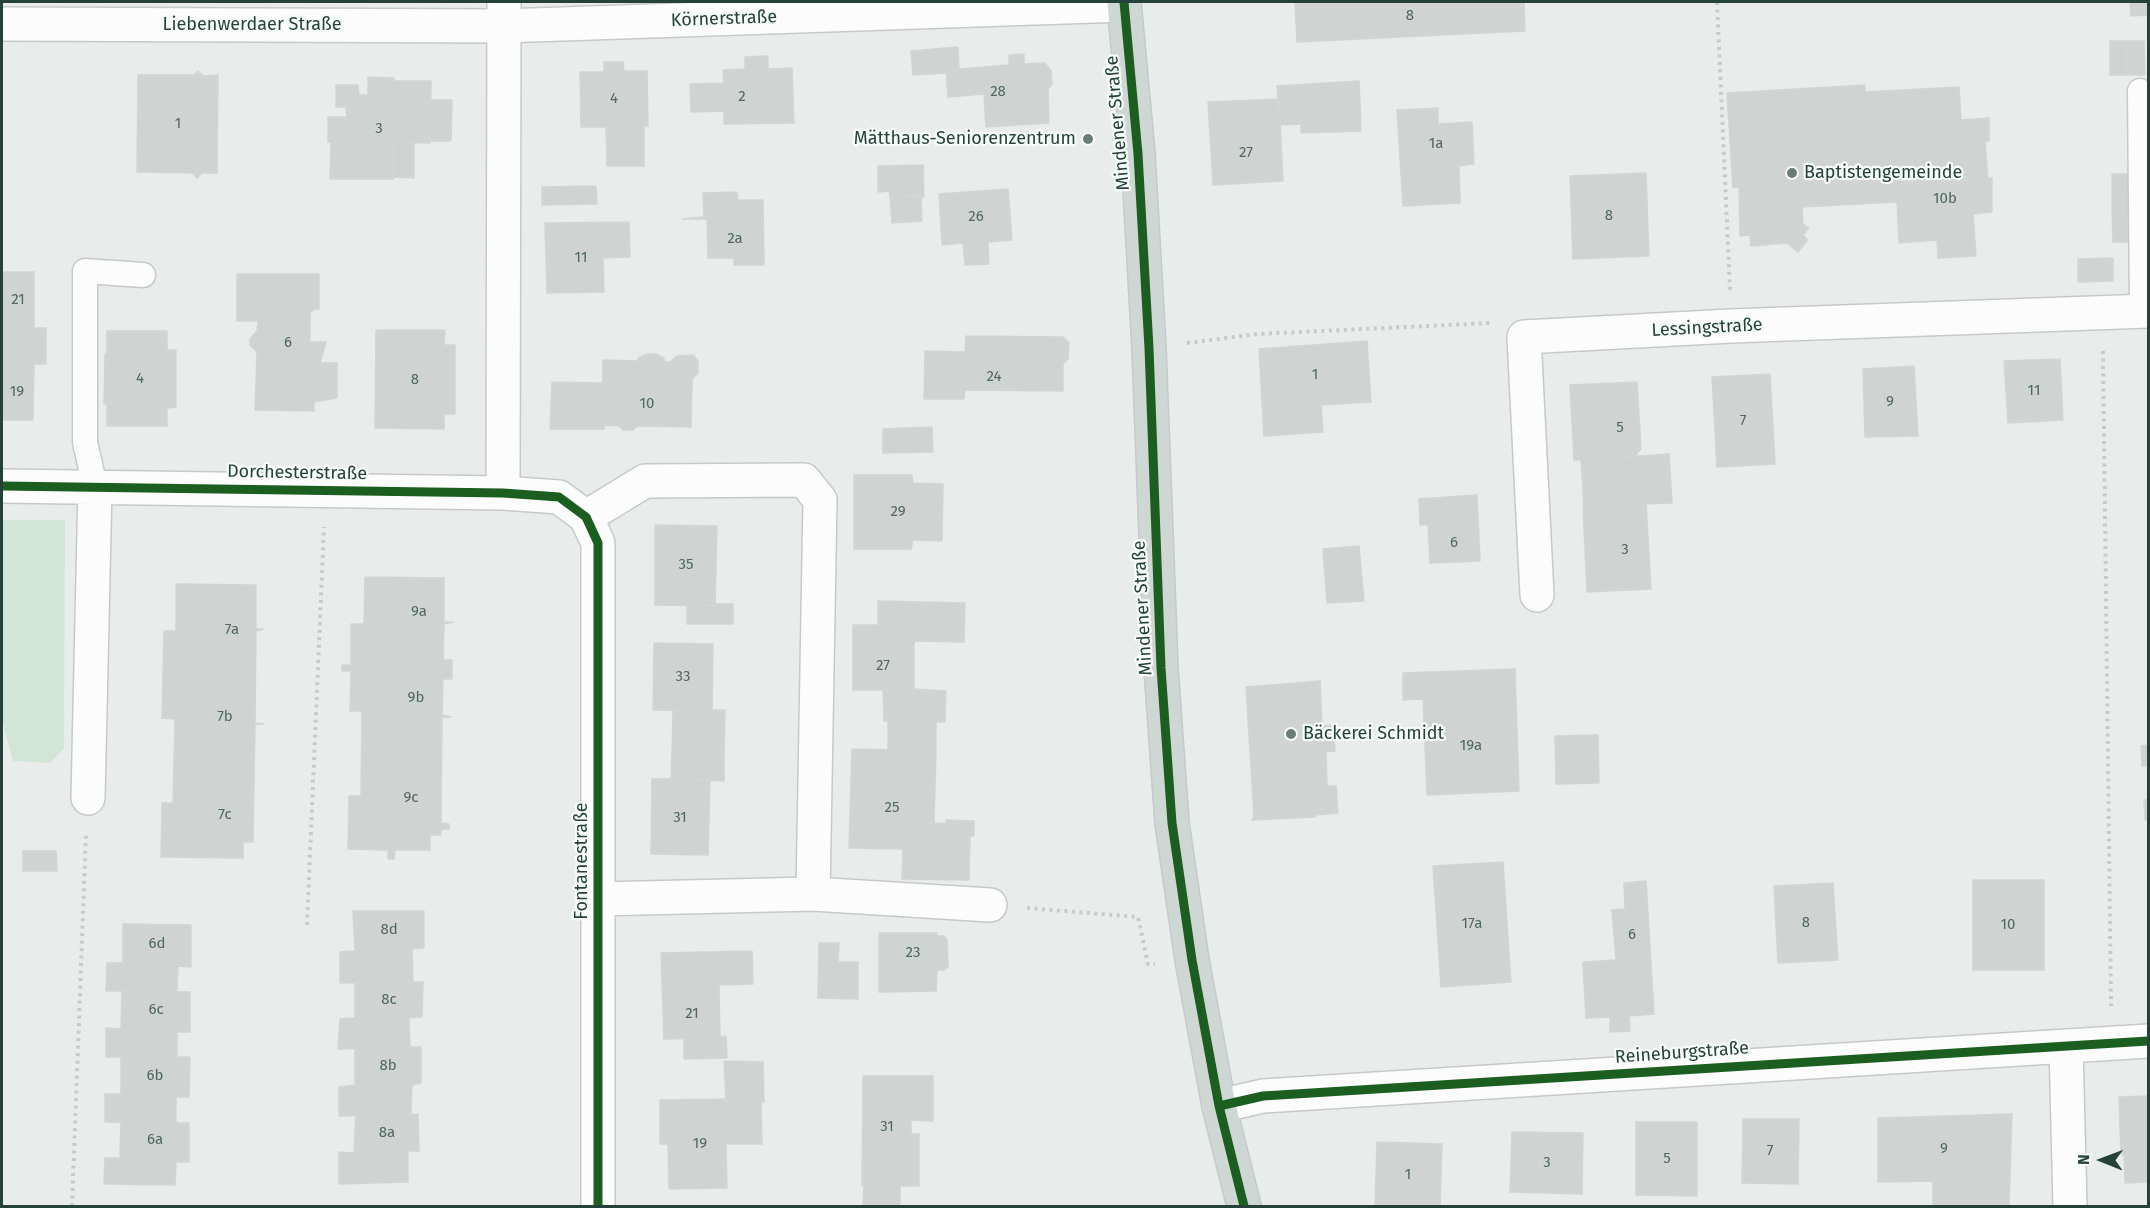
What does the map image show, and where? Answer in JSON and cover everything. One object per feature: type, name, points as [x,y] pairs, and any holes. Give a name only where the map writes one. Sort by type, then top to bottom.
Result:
[{"type":"main road","name":"Mindener Straße","points":[[1124,3],[1138,154],[1149,348],[1161,656],[1172,812],[1192,960],[1219,1106],[1244,1206]]},
{"type":"street","name":"Körnerstraße","points":[[503,14],[1124,3]]},
{"type":"street","name":"Liebenwerdaer Straße","points":[[2,24],[503,14]]},
{"type":"street","points":[[503,14],[503,493]]},
{"type":"street","name":"Lessingstraße","points":[[1524,338],[1731,326],[2145,311]]},
{"type":"street","points":[[1524,338],[1537,595]]},
{"type":"street","points":[[586,517],[645,481],[804,480],[820,500],[813,894]]},
{"type":"street","name":"Dorchesterstraße","points":[[2,486],[503,493],[559,497],[586,517]]},
{"type":"street","points":[[88,798],[95,487]]},
{"type":"street","name":"Fontanestraße","points":[[586,517],[598,543],[598,1206]]},
{"type":"street","name":"Fontanestraße","points":[[599,899],[813,894],[990,905]]},
{"type":"street","name":"Reineburgstraße","points":[[1219,1106],[1263,1096],[2148,1041]]},
{"type":"street","points":[[2066,1046],[2070,1206]]},
{"type":"lane","points":[[2140,91],[2145,311]]},
{"type":"lane","points":[[95,487],[85,442],[85,271],[143,275]]},
{"type":"path","points":[[1717,2],[1731,326]]},
{"type":"path","points":[[2102,313],[2112,1043]]},
{"type":"path","points":[[1229,337],[1497,323],[1524,338]]},
{"type":"path","points":[[307,926],[326,490]]},
{"type":"path","points":[[72,1206],[88,798]]},
{"type":"path","points":[[990,905],[1138,917],[1148,964],[1192,960]]},
{"type":"green space","points":[[2,520],[65,520],[64,748],[50,763],[13,761],[2,719]]},
{"type":"building","points":[[1295,2],[1524,2],[1525,31],[1297,42]]},
{"type":"building","points":[[2130,2],[2148,2],[2148,15],[2131,16]]},
{"type":"building","points":[[2110,41],[2127,41],[2127,75],[2110,75]]},
{"type":"building","points":[[2127,41],[2144,41],[2145,75],[2127,75]]},
{"type":"building","points":[[958,47],[959,69],[946,70],[946,73],[913,75],[911,51]]},
{"type":"building","points":[[1024,54],[1024,64],[1045,63],[1051,71],[1052,84],[1048,89],[1049,123],[986,127],[984,94],[948,97],[946,70],[1009,65],[1009,55]]},
{"type":"building","points":[[768,56],[768,69],[792,68],[794,123],[724,124],[724,111],[691,112],[690,84],[724,83],[723,70],[745,69],[745,57]]},
{"type":"building","points":[[604,62],[623,62],[624,71],[647,71],[648,126],[644,126],[644,166],[607,166],[606,127],[581,127],[580,72],[604,72]]},
{"type":"building","points":[[198,71],[203,76],[218,75],[217,173],[202,173],[197,178],[193,173],[137,172],[138,75],[194,75]]},
{"type":"building","points":[[368,77],[394,78],[394,81],[431,81],[430,143],[393,142],[393,179],[330,179],[331,142],[328,142],[328,117],[347,117],[346,107],[336,107],[336,85],[358,85],[359,95],[368,95]]},
{"type":"building","points":[[1359,81],[1361,131],[1301,133],[1301,124],[1280,125],[1277,86]]},
{"type":"building","points":[[1865,85],[1865,92],[1959,87],[1961,120],[1989,118],[1989,141],[1985,141],[1988,179],[1992,178],[1992,212],[1973,214],[1976,256],[1938,258],[1937,240],[1899,243],[1897,202],[1802,207],[1803,224],[1809,228],[1803,235],[1808,240],[1798,252],[1787,243],[1751,246],[1750,235],[1740,236],[1739,187],[1733,188],[1727,93]]},
{"type":"building","points":[[1279,99],[1283,181],[1213,185],[1208,102]]},
{"type":"building","points":[[430,100],[452,100],[451,141],[430,141]]},
{"type":"building","points":[[1438,108],[1438,124],[1472,122],[1474,164],[1459,166],[1460,203],[1403,206],[1397,110]]},
{"type":"building","points":[[393,142],[414,143],[414,178],[393,177]]},
{"type":"building","points":[[923,165],[924,197],[890,197],[889,191],[878,192],[878,166]]},
{"type":"building","points":[[1646,173],[1649,256],[1573,259],[1570,176]]},
{"type":"building","points":[[2112,174],[2129,174],[2130,208],[2112,208]]},
{"type":"building","points":[[596,186],[597,204],[542,205],[542,187]]},
{"type":"building","points":[[1008,189],[1012,240],[988,242],[989,264],[965,265],[963,243],[942,245],[939,194]]},
{"type":"building","points":[[737,192],[738,200],[763,200],[764,265],[734,265],[734,258],[708,258],[707,219],[682,219],[704,217],[703,193]]},
{"type":"building","points":[[921,195],[922,221],[892,223],[890,197]]},
{"type":"building","points":[[2112,208],[2130,208],[2131,242],[2113,242]]},
{"type":"building","points":[[629,222],[630,257],[603,258],[604,292],[547,293],[545,223]]},
{"type":"building","points":[[2113,258],[2113,281],[2078,282],[2078,259]]},
{"type":"building","points":[[2,272],[34,272],[34,328],[2,328]]},
{"type":"building","points":[[237,274],[319,274],[319,309],[314,309],[310,313],[310,342],[326,342],[320,363],[337,363],[337,398],[314,402],[314,411],[255,410],[257,352],[250,345],[250,339],[257,331],[258,321],[237,321]]},
{"type":"building","points":[[2,328],[46,328],[46,364],[2,364]]},
{"type":"building","points":[[376,330],[445,330],[444,345],[455,345],[455,414],[444,414],[444,429],[375,428]]},
{"type":"building","points":[[107,331],[167,331],[167,350],[176,350],[176,407],[167,408],[167,426],[107,426],[107,404],[104,404]]},
{"type":"building","points":[[966,336],[1063,337],[1069,343],[1068,359],[1063,364],[1063,391],[965,390],[964,399],[924,399],[925,351],[965,352]]},
{"type":"building","points":[[1367,341],[1371,402],[1321,405],[1323,432],[1264,436],[1259,349]]},
{"type":"building","points":[[647,354],[656,354],[664,358],[664,362],[670,362],[677,356],[693,355],[698,361],[698,373],[692,379],[691,427],[638,426],[633,430],[623,430],[619,426],[602,425],[603,360],[638,361],[638,358]]},
{"type":"building","points":[[2060,359],[2063,420],[2008,423],[2004,361]]},
{"type":"building","points":[[2,364],[34,365],[33,420],[2,420]]},
{"type":"building","points":[[1914,366],[1918,436],[1865,437],[1863,369]]},
{"type":"building","points":[[1770,374],[1775,464],[1717,467],[1712,377]]},
{"type":"building","points":[[552,382],[602,383],[602,425],[604,429],[550,429]]},
{"type":"building","points":[[1637,382],[1641,449],[1633,458],[1574,460],[1570,385]]},
{"type":"building","points":[[932,427],[933,452],[883,453],[883,429]]},
{"type":"building","points":[[1669,454],[1672,503],[1584,506],[1581,460]]},
{"type":"building","points":[[854,475],[912,475],[913,483],[943,484],[942,541],[913,540],[911,549],[854,549]]},
{"type":"building","points":[[1477,495],[1480,561],[1430,563],[1428,525],[1420,525],[1419,499]]},
{"type":"building","points":[[1646,503],[1651,589],[1587,592],[1583,506]]},
{"type":"building","points":[[655,525],[717,526],[715,606],[655,605]]},
{"type":"building","points":[[1359,546],[1364,601],[1327,603],[1323,549]]},
{"type":"building","points":[[365,577],[444,578],[444,622],[453,622],[444,624],[443,660],[452,660],[452,679],[443,679],[442,715],[451,717],[442,717],[441,823],[449,824],[449,829],[441,829],[441,835],[430,835],[430,850],[395,850],[394,859],[388,859],[388,850],[348,849],[349,796],[361,796],[362,711],[350,711],[351,671],[342,671],[342,665],[351,665],[351,624],[364,624]]},
{"type":"building","points":[[176,584],[256,585],[256,629],[264,629],[256,631],[255,723],[264,724],[255,724],[253,842],[243,842],[243,858],[161,857],[162,803],[173,803],[175,719],[162,718],[164,631],[176,631]]},
{"type":"building","points":[[878,601],[965,603],[964,642],[914,641],[914,690],[853,690],[853,625],[878,625]]},
{"type":"building","points":[[733,604],[733,624],[687,624],[687,606]]},
{"type":"building","points":[[654,643],[713,644],[712,711],[653,710]]},
{"type":"building","points":[[1515,669],[1519,791],[1427,795],[1423,699],[1403,700],[1403,673]]},
{"type":"building","points":[[1320,681],[1322,726],[1333,725],[1335,751],[1326,752],[1327,786],[1336,786],[1338,813],[1315,815],[1315,817],[1252,820],[1254,817],[1246,687]]},
{"type":"building","points":[[883,690],[946,691],[945,722],[884,721]]},
{"type":"building","points":[[725,710],[724,755],[672,753],[673,711]]},
{"type":"building","points":[[888,721],[936,722],[936,751],[888,750]]},
{"type":"building","points":[[1598,735],[1599,783],[1556,784],[1555,736]]},
{"type":"building","points":[[2148,745],[2148,766],[2142,766],[2141,746]]},
{"type":"building","points":[[852,749],[936,751],[934,823],[946,824],[946,820],[974,821],[974,836],[970,836],[969,880],[902,879],[903,849],[849,848]]},
{"type":"building","points":[[672,753],[724,755],[724,781],[671,779]]},
{"type":"building","points":[[652,779],[710,779],[708,855],[651,854]]},
{"type":"building","points":[[2148,799],[2148,820],[2145,820],[2144,800]]},
{"type":"building","points":[[23,851],[56,851],[57,871],[23,871]]},
{"type":"building","points":[[1503,862],[1511,982],[1441,987],[1433,866]]},
{"type":"building","points":[[1973,880],[2044,880],[2044,970],[1973,970]]},
{"type":"building","points":[[1646,881],[1654,1014],[1629,1016],[1630,1031],[1610,1032],[1610,1017],[1586,1018],[1583,962],[1616,960],[1612,910],[1625,909],[1624,883]]},
{"type":"building","points":[[1833,883],[1838,960],[1778,963],[1774,886]]},
{"type":"building","points":[[353,911],[424,911],[424,948],[412,949],[413,982],[340,983],[340,952],[355,951]]},
{"type":"building","points":[[123,924],[191,925],[191,967],[178,966],[177,991],[106,991],[107,963],[123,963]]},
{"type":"building","points":[[879,933],[937,933],[937,936],[944,936],[947,940],[948,967],[944,970],[937,970],[936,991],[879,992]]},
{"type":"building","points":[[819,943],[839,943],[838,962],[858,962],[858,999],[818,998]]},
{"type":"building","points":[[752,951],[753,984],[719,985],[720,1038],[664,1039],[661,953]]},
{"type":"building","points":[[355,982],[423,982],[422,1017],[409,1018],[410,1047],[338,1049],[340,1019],[355,1018]]},
{"type":"building","points":[[122,991],[190,992],[190,1032],[177,1032],[177,1057],[106,1057],[106,1028],[121,1029]]},
{"type":"building","points":[[726,1036],[727,1058],[684,1059],[684,1039]]},
{"type":"building","points":[[421,1047],[421,1083],[412,1085],[411,1114],[339,1116],[339,1087],[355,1085],[355,1048]]},
{"type":"building","points":[[121,1057],[190,1057],[189,1097],[176,1097],[176,1123],[105,1122],[105,1094],[121,1094]]},
{"type":"building","points":[[724,1061],[763,1062],[764,1102],[726,1102]]},
{"type":"building","points":[[863,1076],[933,1076],[933,1121],[911,1120],[911,1134],[919,1134],[919,1186],[862,1185]]},
{"type":"building","points":[[2148,1096],[2148,1182],[2125,1183],[2124,1155],[2121,1154],[2119,1097]]},
{"type":"building","points":[[660,1100],[761,1101],[762,1144],[726,1144],[727,1188],[669,1189],[668,1144],[660,1144]]},
{"type":"building","points":[[418,1114],[419,1151],[408,1151],[408,1182],[339,1184],[339,1152],[354,1153],[356,1115]]},
{"type":"building","points":[[2012,1114],[2009,1206],[1933,1206],[1933,1181],[1878,1182],[1878,1118]]},
{"type":"building","points":[[1743,1119],[1799,1119],[1798,1184],[1742,1183]]},
{"type":"building","points":[[121,1122],[189,1123],[189,1162],[176,1162],[175,1185],[104,1184],[105,1158],[120,1158]]},
{"type":"building","points":[[1636,1122],[1697,1122],[1697,1196],[1636,1195]]},
{"type":"building","points":[[1512,1132],[1583,1133],[1582,1194],[1510,1192]]},
{"type":"building","points":[[1377,1142],[1442,1144],[1440,1206],[1375,1206]]},
{"type":"building","points":[[864,1185],[900,1186],[900,1206],[863,1206]]},
{"type":"cycle path","points":[[1124,2],[1138,154],[1149,348],[1161,668],[1172,823],[1192,960],[1219,1106],[1244,1206]]},
{"type":"cycle path","points":[[2,486],[503,493],[559,497],[586,517],[598,543],[598,1206]]},
{"type":"cycle path","points":[[1219,1106],[1263,1096],[2148,1041]]},
{"type":"place","name":"Mätthaus-Seniorenzentrum","points":[[1088,139]]},
{"type":"place","name":"Baptistengemeinde","points":[[1792,173]]},
{"type":"place","name":"Bäckerei Schmidt","points":[[1291,734]]}]
